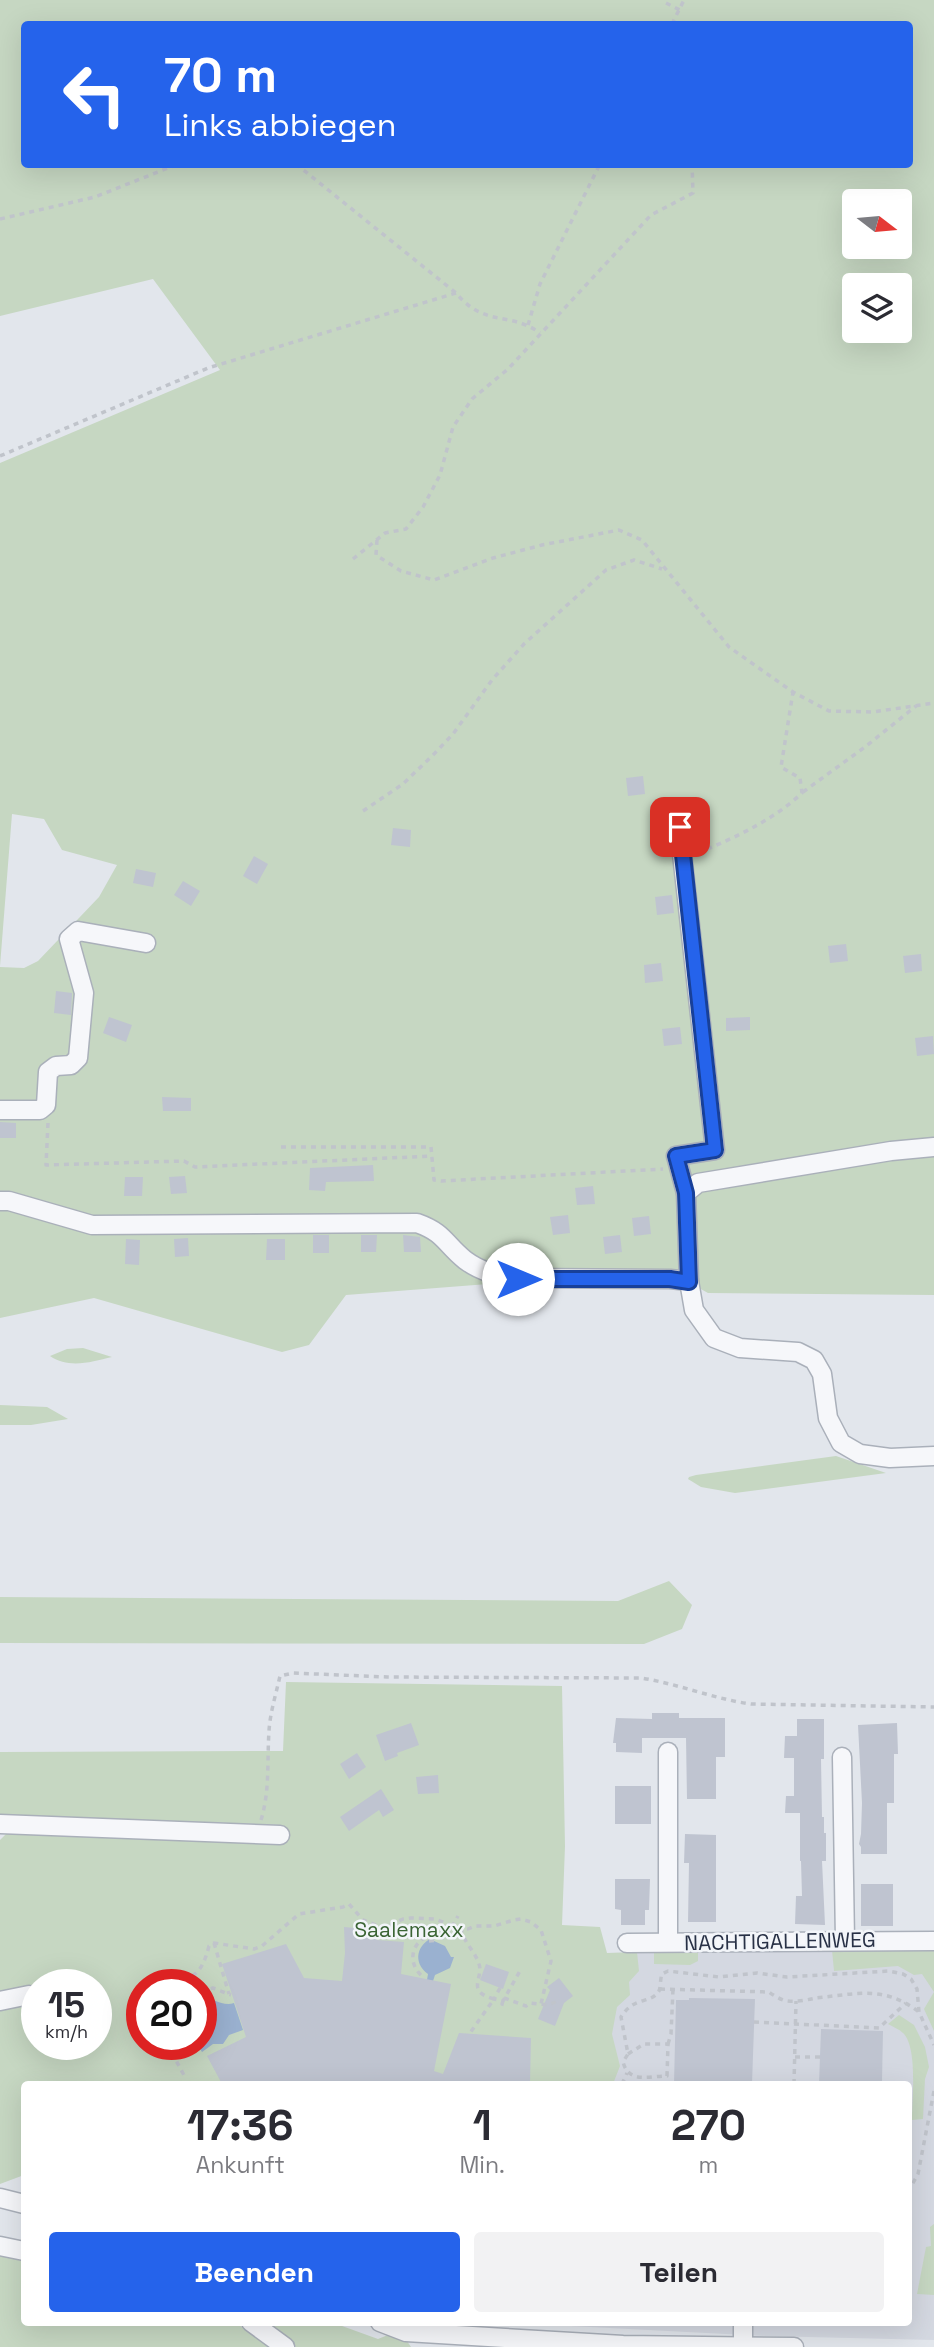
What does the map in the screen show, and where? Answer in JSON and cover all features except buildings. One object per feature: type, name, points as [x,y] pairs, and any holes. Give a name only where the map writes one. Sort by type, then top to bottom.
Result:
[{"type":"street","points":[[680,827],[715,1150],[676,1156],[686,1193],[689,1282],[694,1310],[714,1338],[740,1348],[798,1352],[814,1360],[822,1374],[828,1418],[841,1443],[860,1454],[890,1458],[934,1456]]},
{"type":"street","points":[[0,1110],[40,1110],[46,1105],[48,1072],[56,1066],[71,1065],[78,1059],[84,993],[69,939],[78,932],[146,943]]},
{"type":"street","points":[[686,1193],[698,1182],[891,1151],[934,1147]]},
{"type":"street","points":[[0,1201],[9,1201],[92,1225],[417,1223],[436,1230],[466,1260],[494,1275],[518,1279],[670,1279],[689,1282]]},
{"type":"street","points":[[667,1752],[661,1772],[668,1942]]},
{"type":"street","points":[[839,1766],[845,1940]]},
{"type":"street","points":[[0,1824],[280,1835]]},
{"type":"street","name":"NACHTIGALLENWEG","points":[[626,1943],[934,1941]]},
{"type":"street","points":[[0,2001],[21,1997]]},
{"type":"street","points":[[0,2198],[21,2203]]},
{"type":"street","points":[[0,2246],[21,2250]]},
{"type":"street","points":[[256,2326],[285,2347]]},
{"type":"street","points":[[391,2326],[407,2332],[623,2345],[794,2347]]},
{"type":"street","points":[[743,2326],[743,2345]]},
{"type":"path","points":[[674,21],[684,0]]},
{"type":"path","points":[[666,3],[680,10]]},
{"type":"path","points":[[0,219],[95,197],[168,168]]},
{"type":"path","points":[[301,168],[456,293],[468,307],[487,316],[528,324],[540,333]]},
{"type":"path","points":[[528,324],[540,284],[598,168]]},
{"type":"path","points":[[353,559],[385,533],[406,529],[418,514],[440,475],[453,427],[472,399],[508,369],[651,215],[693,193],[692,168]]},
{"type":"path","points":[[0,456],[208,368],[456,293]]},
{"type":"path","points":[[377,540],[376,555],[401,571],[434,580],[518,552],[619,530],[642,540],[729,647],[793,692],[829,711],[873,712],[934,703]]},
{"type":"path","points":[[363,811],[403,784],[435,753],[524,644],[606,570],[634,560],[664,569]]},
{"type":"path","points":[[793,692],[781,767],[800,778],[802,793]]},
{"type":"path","points":[[683,859],[742,835],[760,822],[773,817],[918,704]]},
{"type":"path","points":[[40,1110],[48,1119],[46,1165],[184,1161],[195,1167],[432,1156]]},
{"type":"path","points":[[281,1147],[431,1147],[434,1180],[441,1181],[679,1168]]},
{"type":"path","points":[[257,1834],[264,1813],[272,1712],[280,1676],[293,1673],[387,1677],[641,1678],[727,1701],[751,1704],[934,1707]]},
{"type":"path","points":[[201,1969],[209,1947],[214,1943],[254,1949],[262,1946],[299,1914],[349,1904],[363,1920],[381,1927],[411,1918],[435,1919],[468,1929],[521,1919],[531,1922],[541,1930],[551,1967],[541,2004]]},
{"type":"path","points":[[421,1975],[412,1961],[416,1946],[428,1935],[440,1936],[445,1940],[458,1916]]},
{"type":"path","points":[[461,1928],[462,1935],[480,1964],[477,1983],[484,1996],[526,2006],[530,2003],[553,2004],[558,2001]]},
{"type":"path","points":[[429,1941],[438,1940],[440,1936]]},
{"type":"path","points":[[214,1943],[230,1994],[217,1989]]},
{"type":"path","points":[[504,2002],[521,1969]]},
{"type":"path","points":[[628,2054],[621,2017],[635,2002],[650,1999],[660,1989],[663,1974],[668,1971],[719,1977],[757,1973],[787,1977],[889,1971],[903,1974],[911,1979],[917,1989],[919,2012],[934,2045]]},
{"type":"path","points":[[470,2034],[500,1988]]},
{"type":"path","points":[[660,1989],[769,1992],[783,2000],[796,2001],[872,1992],[907,2002],[919,2012]]},
{"type":"path","points":[[668,2044],[644,2044],[628,2054],[623,2062],[627,2073],[632,2077],[667,2076],[673,1989]]},
{"type":"path","points":[[794,2081],[796,2001]]},
{"type":"path","points":[[754,2022],[879,2028],[907,2002]]},
{"type":"path","points":[[795,2057],[820,2057]]},
{"type":"path","points":[[176,2060],[185,2077]]},
{"type":"path","points":[[623,2081],[627,2073]]},
{"type":"path","points":[[912,2185],[918,2174],[934,2091]]},
{"type":"shaded area","points":[[934,1950],[934,2340],[766,2336],[571,2326],[912,2326],[912,2081],[578,2081],[607,1953]]},
{"type":"green space","points":[[0,0],[934,0],[934,1295],[708,1293],[679,1277],[488,1284],[346,1295],[309,1345],[282,1352],[94,1298],[0,1318],[0,967],[24,968],[38,961],[99,897],[117,865],[62,850],[44,819],[12,814],[0,966],[0,463],[220,370],[153,279],[0,316]]},
{"type":"green space","points":[[83,1348],[112,1357],[72,1363],[50,1356],[67,1349]]},
{"type":"green space","points":[[0,1405],[47,1407],[68,1419],[31,1425],[0,1425]]},
{"type":"green space","points":[[836,1456],[886,1473],[735,1493],[701,1487],[688,1479],[696,1475]]},
{"type":"green space","points":[[669,1581],[692,1605],[682,1629],[644,1644],[0,1643],[0,1597],[618,1601]]},
{"type":"green space","name":"Saalemaxx","points":[[286,1682],[562,1686],[565,1846],[562,1925],[600,1927],[607,1953],[637,1952],[639,1971],[629,1982],[630,1995],[617,2007],[612,2034],[620,2066],[614,2081],[21,2081],[21,2176],[0,2184],[0,1840],[7,1833],[280,1843],[281,1825],[0,1815],[0,1752],[283,1751]]},
{"type":"green space","points":[[832,1950],[934,1950],[934,1992],[922,1974],[914,1975],[898,1966],[834,1971]]},
{"type":"green space","points":[[654,1952],[698,1952],[698,1961],[690,1965],[654,1964]]},
{"type":"green space","points":[[934,1992],[934,2031],[924,2009]]},
{"type":"green space","points":[[899,2015],[914,2025],[925,2047],[929,2067],[925,2079],[923,2119],[912,2120],[912,2062],[908,2040],[888,2024]]},
{"type":"green space","points":[[934,2224],[934,2295],[917,2294],[926,2247],[931,2246],[930,2227]]},
{"type":"green space","points":[[0,2256],[21,2260],[21,2326],[240,2326],[274,2347],[0,2347]]},
{"type":"green space","points":[[268,2326],[342,2326],[378,2339],[388,2335],[407,2341],[411,2347],[296,2347]]},
{"type":"water","points":[[434,1937],[434,1941],[445,1946],[451,1957],[454,1957],[450,1968],[435,1975],[433,1981],[427,1980],[428,1974],[418,1959],[420,1949]]},
{"type":"water","points":[[217,2001],[234,2003],[243,2030],[229,2035],[223,2044],[217,2044]]},
{"type":"route","points":[[518,1279],[670,1279],[689,1282],[686,1193],[676,1156],[715,1150],[680,827]]}]
